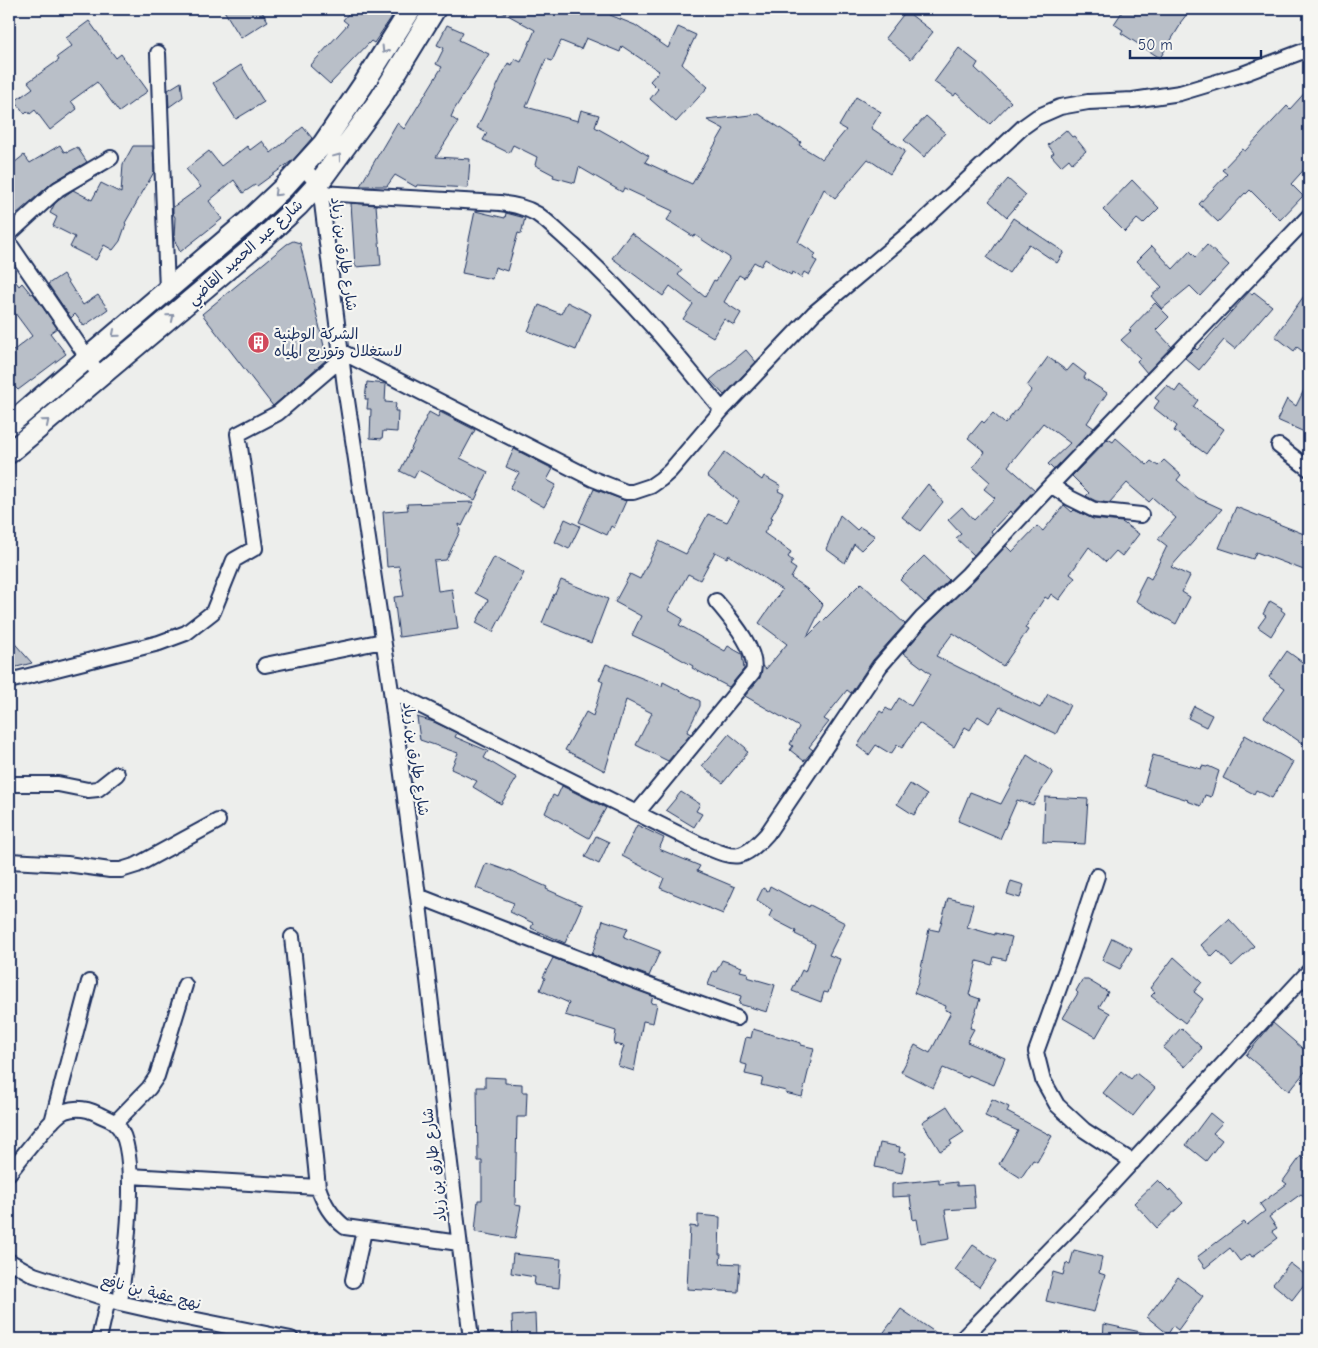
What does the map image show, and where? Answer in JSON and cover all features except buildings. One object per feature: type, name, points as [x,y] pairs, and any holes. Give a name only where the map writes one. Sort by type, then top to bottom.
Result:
[{"type":"main road","name":"شارع عبد الحميد القاضي","points":[[9,426],[247,222],[283,188],[323,144],[411,9]]},
{"type":"main road","name":"شارع عبد الحميد القاضي","points":[[9,453],[255,246],[319,188],[380,99],[435,9]]},
{"type":"street","points":[[9,681],[159,643],[186,633],[214,612],[234,560],[255,548],[238,434],[278,412],[341,355],[593,479],[626,492],[633,492],[651,486],[670,471],[722,410],[814,313],[920,224],[1037,117],[1075,103],[1133,100],[1180,92],[1240,75],[1309,49]]},
{"type":"street","points":[[158,53],[167,290]]},
{"type":"street","points":[[9,234],[58,188],[111,158]]},
{"type":"street","points":[[302,166],[319,188],[500,203],[532,211],[587,258],[639,312],[676,353],[722,410]]},
{"type":"street","name":"شارع طارق بن زياد","points":[[319,188],[341,355],[391,691],[418,896],[471,1339]]},
{"type":"street","points":[[391,691],[699,844],[727,855],[746,854],[767,834],[880,666],[900,642],[968,574],[1050,485],[1309,216]]},
{"type":"street","points":[[9,243],[14,261],[100,376]]},
{"type":"street","points":[[1278,446],[1309,469]]},
{"type":"street","points":[[1050,485],[1094,510],[1141,515]]},
{"type":"street","points":[[637,813],[753,672],[754,662],[751,651],[731,619],[716,601]]},
{"type":"street","points":[[265,665],[383,641]]},
{"type":"street","points":[[9,784],[58,784],[88,790],[98,789],[117,774]]},
{"type":"street","points":[[9,861],[67,864],[121,870],[136,865],[218,821]]},
{"type":"street","points":[[1097,876],[1036,1052],[1043,1080],[1057,1104],[1084,1130],[1133,1162]]},
{"type":"street","points":[[418,896],[636,981],[737,1018]]},
{"type":"street","points":[[292,937],[318,1187],[324,1205],[337,1221],[345,1227],[459,1242]]},
{"type":"street","points":[[962,1339],[1087,1211],[1309,971]]},
{"type":"street","points":[[52,1122],[88,982]]},
{"type":"street","points":[[115,1122],[149,1088],[157,1076],[185,985]]},
{"type":"street","points":[[9,1173],[46,1127],[64,1112],[81,1109],[93,1112],[115,1122],[121,1130],[130,1176],[130,1211],[114,1301],[99,1339]]},
{"type":"street","points":[[130,1176],[318,1187]]},
{"type":"street","points":[[353,1280],[364,1231]]},
{"type":"street","name":"نهج عقبة بن نافع","points":[[9,1260],[34,1274],[114,1301],[291,1339]]},
{"type":"place","name":"الشركة الوطنية لاستغلال وتوزيع المياه","points":[[258,343]]}]
